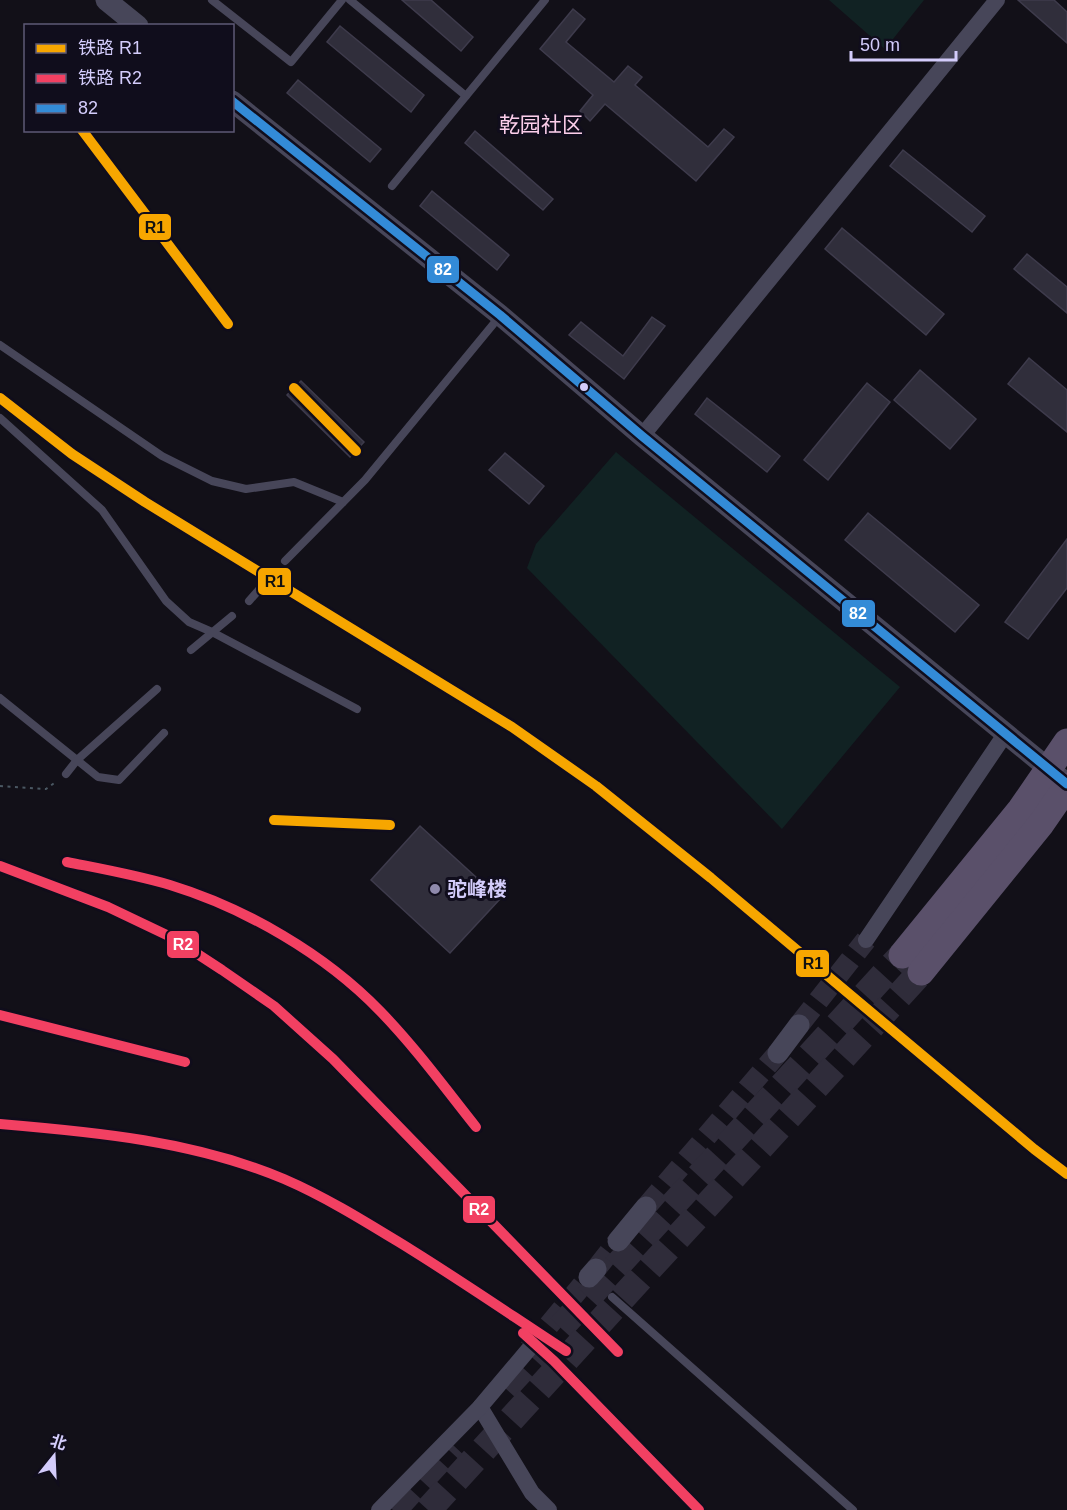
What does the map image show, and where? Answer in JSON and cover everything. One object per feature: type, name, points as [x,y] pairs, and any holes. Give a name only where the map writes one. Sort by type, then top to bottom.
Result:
[{"type":"main road","points":[[912,964],[1041,824],[1061,780],[1067,742]]},
{"type":"street","points":[[106,0],[136,24]]},
{"type":"street","points":[[642,436],[997,0]]},
{"type":"street","points":[[234,103],[500,315],[642,436],[1061,780]]},
{"type":"street","points":[[866,939],[1006,733]]},
{"type":"street","points":[[778,1053],[799,1025]]},
{"type":"street","points":[[618,1242],[646,1207]]},
{"type":"street","points":[[379,1510],[480,1407],[529,1349]]},
{"type":"street","points":[[480,1407],[532,1493],[549,1510]]},
{"type":"lane","points":[[212,0],[291,62],[342,0]]},
{"type":"lane","points":[[350,0],[466,96]]},
{"type":"lane","points":[[392,186],[545,0]]},
{"type":"lane","points":[[285,561],[365,480],[500,315]]},
{"type":"lane","points":[[0,345],[162,456],[212,481],[246,489],[294,482],[343,502]]},
{"type":"lane","points":[[0,418],[102,510],[165,601],[189,622],[213,632],[357,709]]},
{"type":"lane","points":[[249,601],[264,584]]},
{"type":"lane","points":[[191,650],[232,616]]},
{"type":"lane","points":[[66,774],[77,760],[157,689]]},
{"type":"lane","points":[[0,698],[98,777],[119,780],[164,733]]},
{"type":"lane","points":[[612,1297],[853,1510]]},
{"type":"path","points":[[0,786],[45,789],[66,774]]},
{"type":"shaded area","points":[[829,0],[924,0],[885,49]]},
{"type":"shaded area","points":[[616,452],[900,687],[782,829],[527,568],[536,544]]},
{"type":"building","points":[[402,0],[431,0],[473,37],[461,51]]},
{"type":"building","points":[[1018,0],[1054,0],[1067,12],[1067,43]]},
{"type":"building","points":[[573,9],[585,19],[566,42],[614,82],[628,66],[642,77],[635,85],[708,147],[724,129],[734,137],[696,181],[605,104],[590,121],[580,111],[593,95],[540,49]]},
{"type":"building","points":[[340,26],[424,95],[411,112],[327,42]]},
{"type":"building","points":[[298,80],[381,149],[370,162],[287,93]]},
{"type":"building","points":[[475,131],[553,199],[543,210],[465,143]]},
{"type":"building","points":[[903,150],[985,216],[972,232],[890,166]]},
{"type":"building","points":[[432,191],[509,255],[497,270],[420,206]]},
{"type":"building","points":[[842,228],[944,314],[926,335],[825,249]]},
{"type":"building","points":[[1027,254],[1067,287],[1067,313],[1014,269]]},
{"type":"building","points":[[652,317],[665,326],[624,379],[569,335],[581,322],[623,356]]},
{"type":"building","points":[[1029,358],[1067,390],[1067,432],[1008,384]]},
{"type":"building","points":[[920,370],[976,419],[950,449],[894,400]]},
{"type":"building","points":[[301,381],[364,442],[350,457],[287,395]]},
{"type":"building","points":[[867,383],[890,402],[828,480],[804,460]]},
{"type":"building","points":[[707,398],[780,456],[767,472],[695,414]]},
{"type":"building","points":[[505,453],[544,486],[529,504],[489,470]]},
{"type":"building","points":[[868,513],[979,605],[955,632],[845,540]]},
{"type":"building","points":[[1067,539],[1067,588],[1028,639],[1005,622]]},
{"type":"building","name":"驼峰楼","points":[[420,826],[500,899],[450,953],[371,880]]},
{"type":"tunnel","points":[[799,1025],[866,940]]},
{"type":"tunnel","points":[[505,1388],[902,955]]},
{"type":"tunnel","points":[[428,1510],[921,972]]},
{"type":"tunnel","points":[[646,1207],[778,1053]]},
{"type":"tunnel","points":[[596,1269],[618,1241]]},
{"type":"tunnel","points":[[529,1349],[589,1277]]},
{"type":"tunnel","points":[[393,1510],[453,1445]]},
{"type":"rail line","name":"R1","points":[[84,132],[228,324]]},
{"type":"rail line","name":"R1","points":[[294,388],[356,451]]},
{"type":"rail line","name":"R1","points":[[0,398],[72,454],[145,502],[512,727],[596,786],[711,878],[1034,1149],[1067,1174]]},
{"type":"rail line","name":"R1","points":[[274,820],[390,825]]},
{"type":"rail line","name":"R2","points":[[67,862],[144,878],[198,895],[255,920],[309,952],[335,970],[380,1011],[418,1053],[476,1127]]},
{"type":"rail line","name":"R2","points":[[0,866],[108,907],[173,938],[274,1006],[333,1059],[618,1352]]},
{"type":"rail line","name":"R2","points":[[0,1015],[185,1062]]},
{"type":"rail line","name":"R2","points":[[0,1124],[144,1140],[215,1156],[284,1179],[379,1230],[566,1351]]},
{"type":"rail line","name":"R2","points":[[523,1333],[554,1361],[699,1510]]},
{"type":"transit line","name":"82","points":[[234,103],[500,315],[642,436],[1067,784]]},
{"type":"place","name":"驼峰楼","points":[[435,889]]},
{"type":"district","name":"乾园社区","points":[[541,125]]}]
